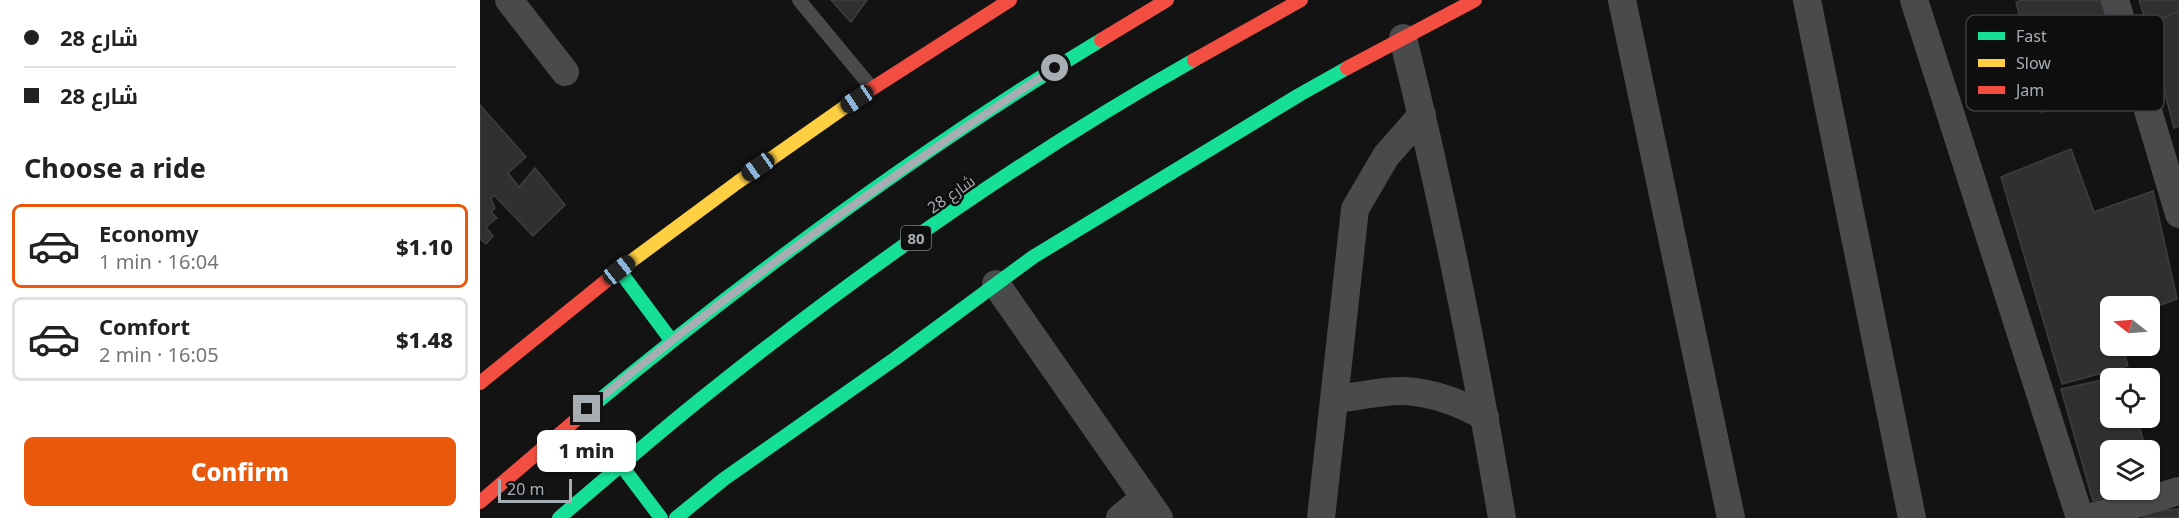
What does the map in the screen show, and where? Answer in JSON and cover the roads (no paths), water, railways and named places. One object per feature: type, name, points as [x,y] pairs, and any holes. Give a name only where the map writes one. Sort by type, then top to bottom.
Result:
[{"type":"main road","points":[[480,383],[619,270],[722,192],[872,88],[1010,0]]},
{"type":"main road","points":[[480,502],[570,423],[671,340],[781,257],[943,141],[1093,43],[1167,0]]},
{"type":"main road","name":"شارع 28","points":[[559,518],[710,391],[826,301],[971,199],[1125,99],[1302,0]]},
{"type":"main road","points":[[676,518],[724,479],[1033,257],[1278,108],[1475,0]]},
{"type":"main road","points":[[619,270],[671,340]]},
{"type":"main road","points":[[621,465],[661,518]]},
{"type":"street","points":[[509,0],[565,72]]},
{"type":"street","points":[[1622,0],[1731,518]]},
{"type":"street","points":[[1807,0],[1912,518]]},
{"type":"street","points":[[1914,0],[2080,518]]},
{"type":"street","points":[[2115,0],[2119,15]]},
{"type":"street","points":[[1403,38],[1468,328],[1502,518]]},
{"type":"street","points":[[2148,111],[2179,214]]},
{"type":"street","points":[[1321,518],[1355,208],[1386,156],[1422,115]]},
{"type":"street","points":[[996,284],[1152,508],[1120,518]]},
{"type":"street","points":[[1335,399],[1404,391],[1434,396],[1464,405],[1485,417]]},
{"type":"street","points":[[2089,518],[2179,491]]},
{"type":"lane","points":[[799,0],[872,88]]}]
